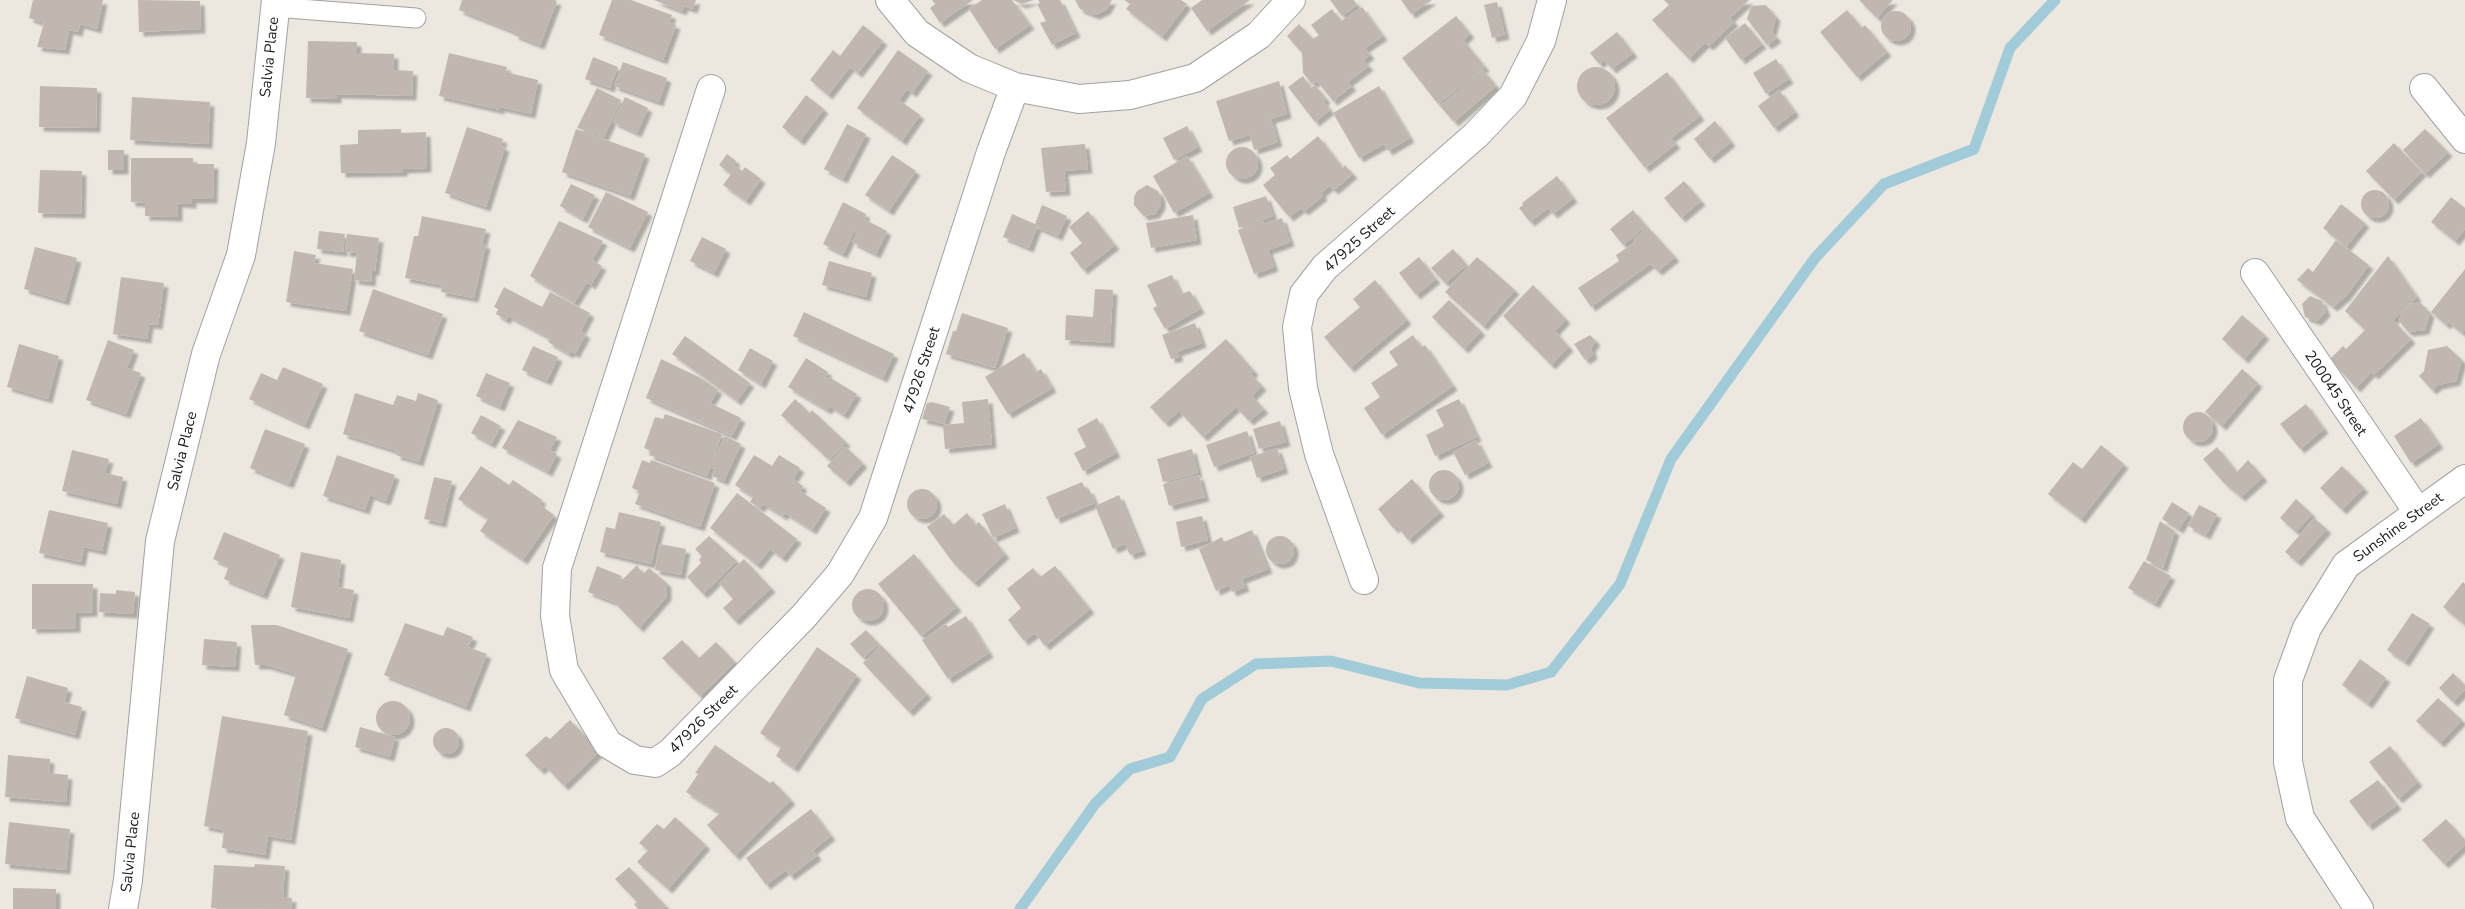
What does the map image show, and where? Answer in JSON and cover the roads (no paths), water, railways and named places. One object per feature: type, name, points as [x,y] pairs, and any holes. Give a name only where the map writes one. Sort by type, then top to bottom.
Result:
[{"type":"street","points":[[890,0],[917,33],[969,68],[1016,87],[1078,100],[1130,95],[1195,78],[1259,35],[1291,0]]},
{"type":"street","name":"47925 Street","points":[[1364,580],[1318,454],[1303,388],[1297,327],[1304,294],[1325,267],[1476,134],[1513,96],[1541,41],[1552,0]]},
{"type":"street","name":"Salvia Place","points":[[123,909],[128,880],[160,541],[206,354],[241,255],[261,143],[275,3]]},
{"type":"street","name":"47926 Street","points":[[711,89],[557,568],[555,616],[564,670],[608,744],[635,760],[655,763],[670,753],[804,616],[840,574],[873,518],[988,161],[1016,87]]},
{"type":"street","points":[[2424,88],[2465,139]]},
{"type":"street","name":"200045 Street","points":[[2255,273],[2418,512]]},
{"type":"street","name":"Sunshine Street","points":[[2359,909],[2300,818],[2288,762],[2288,680],[2308,628],[2346,565],[2465,479]]},
{"type":"lane","points":[[275,3],[416,18]]},
{"type":"waterway","points":[[1020,909],[1095,804],[1130,769],[1170,757],[1202,699],[1256,664],[1331,661],[1419,683],[1507,685],[1551,672],[1620,584],[1671,459],[1815,258],[1884,184],[1974,149],[2010,48],[2055,0]]}]
